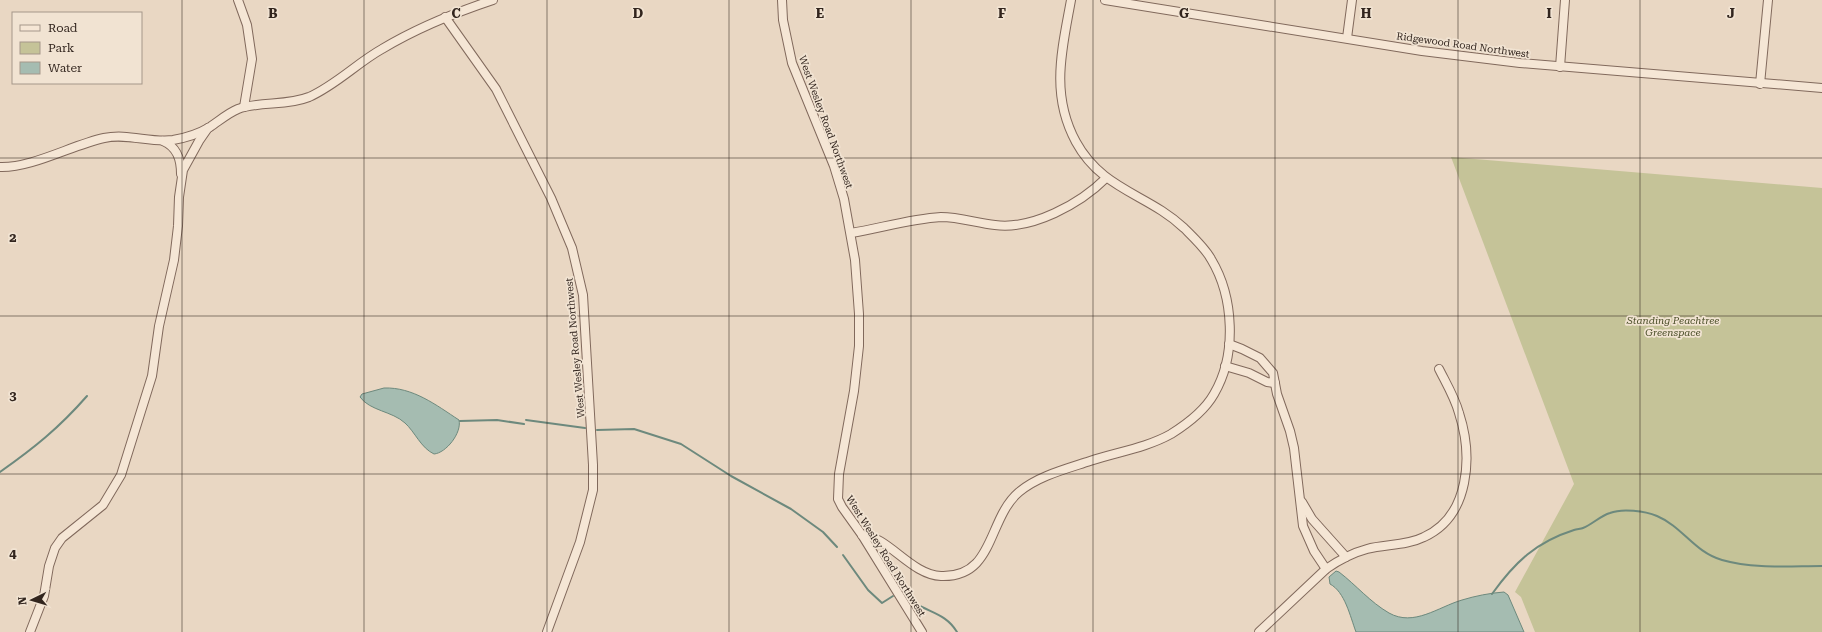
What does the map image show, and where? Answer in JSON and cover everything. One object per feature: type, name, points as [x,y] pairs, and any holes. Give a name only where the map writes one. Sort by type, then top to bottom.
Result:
[{"type":"street","points":[[238,0],[247,25],[252,52],[251,73],[244,107]]},
{"type":"street","points":[[0,166],[26,163],[106,138],[132,136],[162,141],[184,138],[208,128],[230,113],[244,107],[286,102],[310,97],[329,86],[382,49],[445,17],[492,0]]},
{"type":"street","name":"West Wesley Road Northwest","points":[[782,0],[783,20],[792,63],[834,166],[844,199],[851,233],[858,287],[859,346],[854,391],[837,492],[842,507],[862,535],[922,632]]},
{"type":"street","points":[[862,535],[873,537],[912,564],[930,574],[950,576],[964,572],[980,561],[990,544],[1002,514],[1020,492],[1045,477],[1090,461],[1156,441],[1172,433],[1199,412],[1209,402],[1218,387],[1225,366],[1229,344],[1230,319],[1227,299],[1217,269],[1209,255],[1185,229],[1171,217],[1122,189],[1106,178],[1089,161],[1076,143],[1067,123],[1061,102],[1059,67],[1070,0]]},
{"type":"street","name":"Ridgewood Road Northwest","points":[[1105,0],[1422,51],[1560,67],[1822,88]]},
{"type":"street","points":[[1347,38],[1352,0]]},
{"type":"street","points":[[1560,67],[1566,0]]},
{"type":"street","points":[[1760,84],[1768,0]]},
{"type":"street","name":"West Wesley Road Northwest","points":[[445,17],[473,55],[503,102],[566,231],[580,276],[583,295],[593,490],[580,542],[547,632]]},
{"type":"street","points":[[181,180],[186,163],[208,128]]},
{"type":"street","points":[[30,632],[44,596],[49,566],[55,548],[71,531],[103,505],[121,475],[152,376],[159,326],[174,260],[181,180],[181,164],[178,155],[171,146],[162,141]]},
{"type":"street","points":[[851,233],[904,221],[941,217],[996,225],[1026,224],[1068,206],[1099,185],[1106,178]]},
{"type":"street","points":[[1229,344],[1260,358],[1273,373],[1276,394],[1290,431],[1306,535],[1314,551],[1326,569]]},
{"type":"street","points":[[1225,366],[1249,373],[1267,382],[1275,383]]},
{"type":"street","points":[[1259,632],[1326,569],[1346,557],[1368,549],[1408,542],[1423,537],[1443,524],[1457,505],[1464,481],[1465,442],[1459,412],[1439,369]]},
{"type":"street","points":[[1301,501],[1312,519],[1346,557]]},
{"type":"green space","name":"Standing Peachtree Greenspace","points":[[1451,157],[1822,188],[1822,632],[1535,632],[1521,597],[1515,592],[1574,484]]},
{"type":"water","points":[[384,388],[405,390],[424,398],[459,420],[458,431],[452,442],[439,453],[434,454],[425,448],[409,427],[400,419],[369,405],[360,397],[362,394]]},
{"type":"water","points":[[1336,571],[1382,609],[1398,617],[1417,617],[1453,603],[1488,594],[1504,592],[1508,595],[1524,632],[1356,632],[1343,598],[1340,593],[1330,584],[1329,577]]},
{"type":"waterway","points":[[0,472],[46,437],[87,396]]},
{"type":"waterway","points":[[460,421],[497,420],[524,424]]},
{"type":"waterway","points":[[526,420],[585,428]]},
{"type":"waterway","points":[[597,430],[634,429],[681,444],[731,476],[791,509],[823,532],[837,547]]},
{"type":"waterway","points":[[1492,594],[1509,572],[1527,554],[1537,547],[1561,535],[1587,526],[1606,514],[1615,511],[1627,510],[1657,516],[1674,526],[1704,551],[1722,560],[1759,566],[1822,566]]},
{"type":"waterway","points":[[843,555],[868,590],[882,603],[893,596]]},
{"type":"waterway","points":[[901,591],[919,605],[946,619],[957,632]]}]
